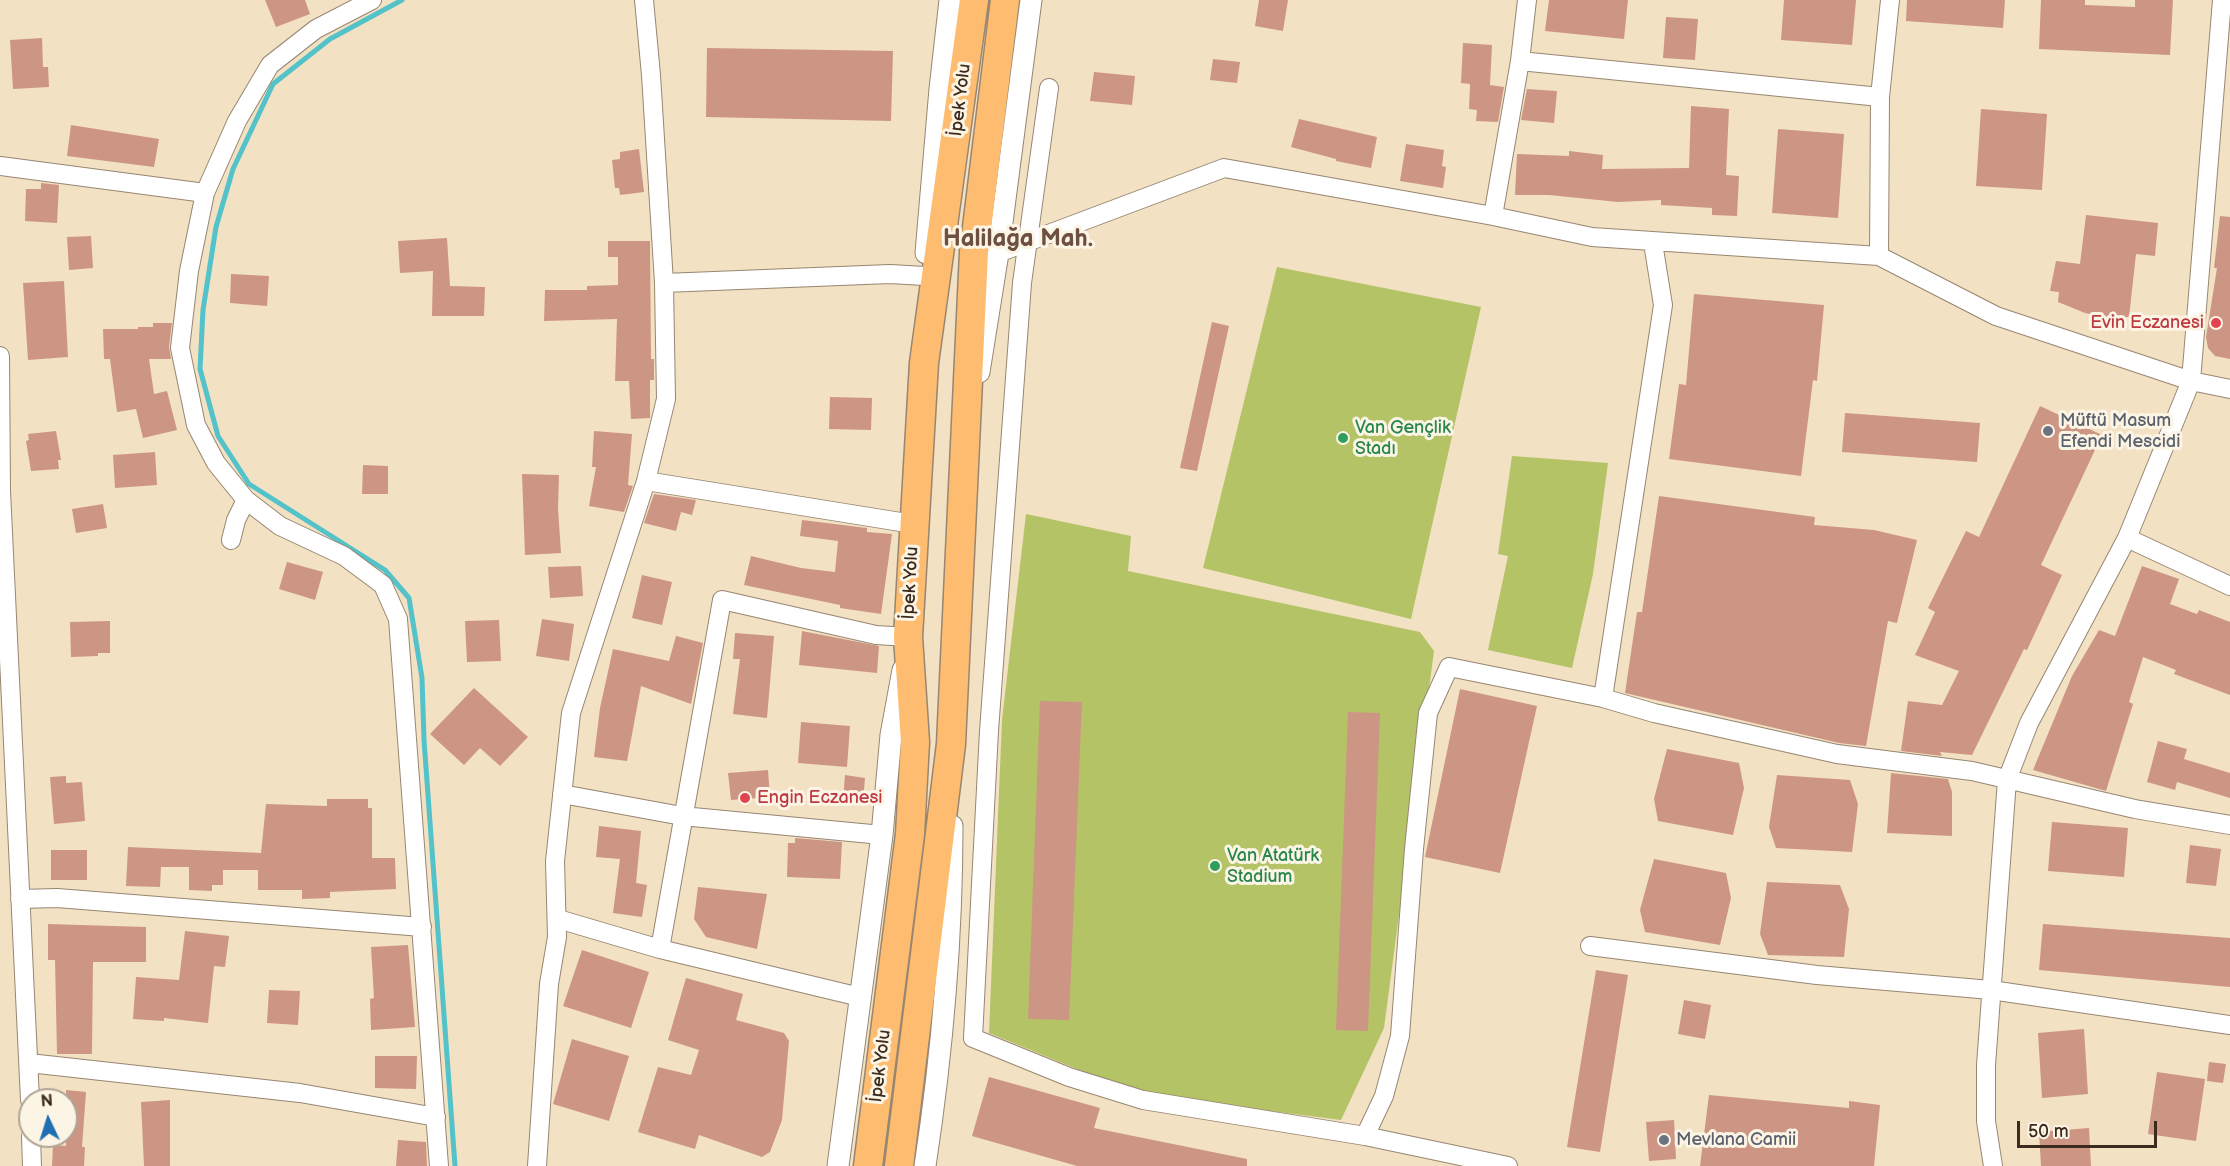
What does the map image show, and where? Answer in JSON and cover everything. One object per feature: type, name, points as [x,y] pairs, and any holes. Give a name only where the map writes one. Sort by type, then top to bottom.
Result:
[{"type":"highway","name":"İpek Yolu","points":[[868,1166],[910,834],[915,742],[908,637],[924,363],[974,0]]},
{"type":"highway","name":"İpek Yolu","points":[[899,1166],[951,744],[967,449],[974,252],[1005,0]]},
{"type":"street","points":[[372,0],[316,29],[270,65],[237,121],[205,193],[189,271],[180,348],[196,425],[216,463],[246,501],[280,526],[344,556],[383,585],[398,619],[439,1166]]},
{"type":"street","points":[[537,1166],[549,984],[558,937],[555,861],[571,713],[646,481],[666,399],[664,283],[644,0]]},
{"type":"street","points":[[924,363],[925,276],[939,89],[950,0]]},
{"type":"street","points":[[967,449],[998,253],[1031,0]]},
{"type":"street","points":[[1493,216],[1520,61],[1527,0]]},
{"type":"street","points":[[1879,256],[1880,97],[1890,0]]},
{"type":"street","points":[[1993,1166],[1986,1120],[1991,990],[2007,780],[2029,723],[2127,538],[2191,381],[2224,52],[2222,0]]},
{"type":"street","points":[[1520,61],[1880,97]]},
{"type":"street","points":[[1049,88],[1022,283],[988,731],[973,1038],[1070,1077],[1143,1100],[1365,1136],[1508,1166]]},
{"type":"street","points":[[0,166],[205,193]]},
{"type":"street","points":[[998,253],[1224,168],[1493,216],[1592,237],[1653,243],[1879,256],[1996,316],[2191,381],[2230,389]]},
{"type":"street","points":[[1603,698],[1664,305],[1653,243]]},
{"type":"street","points":[[664,283],[890,274],[925,276]]},
{"type":"street","points":[[0,356],[1,491],[30,1088]]},
{"type":"street","points":[[646,481],[914,524]]},
{"type":"street","points":[[231,540],[236,520],[246,501]]},
{"type":"street","points":[[2127,538],[2230,586]]},
{"type":"street","points":[[660,949],[722,600],[876,635],[908,637],[891,735],[882,835],[838,1166]]},
{"type":"street","points":[[1365,1136],[1384,1096],[1400,1036],[1414,849],[1428,713],[1449,667],[1603,698],[1654,713],[1837,754],[1972,771],[2135,809],[2230,825]]},
{"type":"street","points":[[925,1166],[942,1024],[952,883],[951,744]]},
{"type":"street","points":[[562,794],[682,816],[882,835]]},
{"type":"street","points":[[20,899],[57,898],[422,927]]},
{"type":"street","points":[[558,919],[660,949],[860,997]]},
{"type":"street","points":[[1590,946],[1817,975],[1991,990],[2230,1025]]},
{"type":"street","points":[[29,1063],[300,1094],[436,1117]]},
{"type":"street","points":[[31,1148],[32,1166]]},
{"type":"green space","name":"Van Gençlik Stadı","points":[[1277,267],[1481,307],[1411,619],[1203,568]]},
{"type":"green space","points":[[1512,456],[1608,463],[1593,574],[1572,668],[1488,650],[1508,556],[1498,554]]},
{"type":"green space","points":[[1026,514],[1131,536],[1128,571],[1420,632],[1434,651],[1384,1028],[1341,1120],[1138,1094],[989,1033],[1002,720]]},
{"type":"building","points":[[265,0],[305,0],[310,14],[276,27]]},
{"type":"building","points":[[1259,0],[1288,0],[1283,31],[1255,26]]},
{"type":"building","points":[[1549,0],[1628,0],[1624,39],[1545,31]]},
{"type":"building","points":[[1784,0],[1856,0],[1852,45],[1781,40]]},
{"type":"building","points":[[1907,0],[2005,0],[2003,28],[1906,21]]},
{"type":"building","points":[[2041,0],[2085,0],[2085,5],[2135,7],[2135,0],[2173,0],[2170,55],[2039,49]]},
{"type":"building","points":[[1666,17],[1698,19],[1695,60],[1663,58]]},
{"type":"building","points":[[42,38],[43,67],[48,67],[49,87],[13,89],[10,40]]},
{"type":"building","points":[[1463,43],[1492,45],[1490,85],[1504,87],[1498,122],[1476,121],[1477,110],[1469,109],[1470,84],[1461,83]]},
{"type":"building","points":[[707,48],[893,51],[891,121],[706,117]]},
{"type":"building","points":[[1213,59],[1240,62],[1237,83],[1210,80]]},
{"type":"building","points":[[1094,72],[1135,76],[1132,105],[1090,101]]},
{"type":"building","points":[[1527,89],[1557,91],[1554,123],[1521,120]]},
{"type":"building","points":[[1691,106],[1729,109],[1726,175],[1739,176],[1737,216],[1712,215],[1712,208],[1661,205],[1661,200],[1618,202],[1549,195],[1515,195],[1517,154],[1569,156],[1569,151],[1603,155],[1602,169],[1689,168]]},
{"type":"building","points":[[1981,109],[2047,114],[2042,190],[1976,186]]},
{"type":"building","points":[[1299,119],[1377,137],[1371,168],[1336,161],[1336,159],[1291,147]]},
{"type":"building","points":[[71,125],[159,139],[154,167],[67,156]]},
{"type":"building","points":[[1778,129],[1844,134],[1838,218],[1772,213]]},
{"type":"building","points":[[1406,144],[1444,150],[1442,166],[1446,167],[1443,188],[1400,181]]},
{"type":"building","points":[[639,149],[644,192],[620,195],[619,188],[615,188],[612,160],[620,159],[620,152]]},
{"type":"building","points":[[41,183],[59,185],[57,223],[25,221],[26,189],[41,189]]},
{"type":"building","points":[[2086,215],[2158,223],[2155,256],[2136,254],[2129,317],[2110,318],[2085,313],[2058,302],[2059,292],[2050,291],[2056,261],[2080,264]]},
{"type":"building","points":[[2220,216],[2230,217],[2230,359],[2215,356],[2208,348],[2206,337],[2217,268],[2214,268]]},
{"type":"building","points":[[91,236],[93,268],[69,270],[67,237]]},
{"type":"building","points":[[447,238],[450,286],[485,287],[484,316],[432,316],[433,271],[400,273],[398,241]]},
{"type":"building","points":[[608,241],[650,241],[651,359],[654,359],[654,380],[650,380],[650,418],[631,419],[629,381],[615,381],[617,319],[544,321],[545,290],[587,290],[587,286],[618,285],[618,257],[608,257]]},
{"type":"building","points":[[231,274],[269,276],[267,306],[230,303]]},
{"type":"building","points":[[64,281],[68,357],[28,360],[23,283]]},
{"type":"building","points":[[1694,294],[1824,305],[1817,381],[1813,380],[1801,476],[1669,459],[1679,384],[1686,385]]},
{"type":"building","points":[[1212,322],[1229,326],[1197,471],[1180,468]]},
{"type":"building","points":[[153,323],[172,323],[169,347],[171,359],[149,359],[154,394],[167,391],[177,430],[143,438],[136,409],[117,412],[110,359],[104,359],[103,329],[138,329],[138,327],[153,327]]},
{"type":"building","points":[[830,397],[872,398],[871,430],[829,429]]},
{"type":"building","points":[[2040,406],[2102,435],[2041,565],[2062,575],[2027,650],[2024,649],[1972,755],[1940,752],[1942,756],[1901,751],[1908,701],[1942,705],[1959,671],[1915,655],[1935,612],[1928,608],[1966,531],[1979,537]]},
{"type":"building","points":[[1845,413],[1980,423],[1977,462],[1842,452]]},
{"type":"building","points":[[56,431],[61,460],[58,460],[59,469],[31,471],[26,441],[29,440],[28,434]]},
{"type":"building","points":[[594,431],[632,434],[628,485],[633,486],[624,512],[589,506],[596,467],[592,467]]},
{"type":"building","points":[[155,452],[157,485],[115,488],[113,455]]},
{"type":"building","points":[[363,465],[388,466],[388,494],[362,494]]},
{"type":"building","points":[[522,474],[559,475],[558,508],[561,553],[525,555]]},
{"type":"building","points":[[654,494],[696,500],[692,515],[681,512],[676,531],[644,523]]},
{"type":"building","points":[[1659,496],[1815,517],[1814,525],[1874,530],[1917,540],[1897,623],[1888,621],[1866,746],[1839,743],[1625,693],[1637,612],[1642,612]]},
{"type":"building","points":[[103,504],[107,528],[76,533],[72,509]]},
{"type":"building","points":[[802,520],[867,528],[867,532],[892,534],[881,614],[840,608],[840,605],[744,585],[751,556],[801,568],[835,572],[838,541],[800,536]]},
{"type":"building","points":[[287,562],[323,572],[315,600],[279,589]]},
{"type":"building","points":[[581,566],[583,596],[550,598],[548,567]]},
{"type":"building","points":[[2142,566],[2179,579],[2170,604],[2197,614],[2199,610],[2230,622],[2230,695],[2174,674],[2176,670],[2143,657],[2129,702],[2133,704],[2106,791],[2033,770],[2072,676],[2099,630],[2115,636]]},
{"type":"building","points":[[642,575],[672,582],[662,625],[632,618]]},
{"type":"building","points":[[542,619],[574,624],[569,661],[536,656]]},
{"type":"building","points":[[499,620],[501,661],[467,662],[465,621]]},
{"type":"building","points":[[110,621],[110,653],[71,657],[70,622]]},
{"type":"building","points":[[802,631],[879,646],[877,673],[799,665]]},
{"type":"building","points":[[735,633],[774,636],[767,718],[733,714],[740,659],[733,659]]},
{"type":"building","points":[[676,636],[703,643],[691,704],[641,686],[627,761],[594,757],[600,708],[613,649],[669,661]]},
{"type":"building","points":[[474,688],[528,737],[500,766],[480,748],[464,765],[430,734]]},
{"type":"building","points":[[1460,689],[1537,706],[1500,873],[1425,857]]},
{"type":"building","points":[[1040,701],[1082,702],[1069,1020],[1028,1019]]},
{"type":"building","points":[[1348,712],[1380,713],[1368,1031],[1336,1030]]},
{"type":"building","points":[[801,722],[850,726],[847,767],[798,763]]},
{"type":"building","points":[[2158,741],[2187,749],[2184,759],[2230,773],[2230,798],[2177,782],[2175,790],[2147,782]]},
{"type":"building","points":[[1667,749],[1739,763],[1744,788],[1733,835],[1658,821],[1654,799]]},
{"type":"building","points":[[768,770],[770,797],[731,800],[728,773]]},
{"type":"building","points":[[1891,773],[1948,779],[1952,792],[1952,836],[1887,833]]},
{"type":"building","points":[[845,775],[865,778],[863,802],[843,800]]},
{"type":"building","points":[[1777,775],[1850,780],[1858,804],[1852,852],[1776,848],[1769,827]]},
{"type":"building","points":[[66,776],[66,783],[82,782],[85,821],[54,824],[50,777]]},
{"type":"building","points":[[327,799],[368,799],[368,808],[372,808],[372,858],[395,858],[396,889],[330,892],[330,898],[302,899],[302,890],[258,890],[258,870],[223,870],[223,885],[212,885],[212,891],[189,890],[189,867],[161,867],[160,887],[126,886],[128,847],[261,853],[266,804],[327,806]]},
{"type":"building","points":[[2052,822],[2128,828],[2124,877],[2048,871]]},
{"type":"building","points":[[599,826],[641,831],[636,883],[647,885],[642,917],[613,913],[620,859],[596,857]]},
{"type":"building","points":[[795,838],[842,842],[840,879],[787,877],[788,843],[795,843]]},
{"type":"building","points":[[2190,845],[2221,849],[2216,886],[2186,883]]},
{"type":"building","points":[[51,850],[87,850],[87,880],[51,880]]},
{"type":"building","points":[[1654,859],[1726,873],[1731,898],[1720,945],[1645,932],[1640,910]]},
{"type":"building","points":[[1767,882],[1840,885],[1849,909],[1844,957],[1768,955],[1760,934]]},
{"type":"building","points":[[698,887],[767,894],[757,949],[706,937],[694,919]]},
{"type":"building","points":[[48,924],[146,927],[146,962],[93,962],[92,1054],[57,1054],[55,960],[48,960]]},
{"type":"building","points":[[2043,924],[2230,938],[2230,987],[2039,970]]},
{"type":"building","points":[[185,931],[229,936],[225,967],[214,966],[208,1023],[164,1018],[164,1021],[133,1019],[136,977],[179,980]]},
{"type":"building","points":[[408,945],[415,1027],[371,1030],[370,999],[374,998],[371,947]]},
{"type":"building","points":[[582,950],[649,972],[631,1028],[563,1006]]},
{"type":"building","points":[[1596,970],[1628,975],[1600,1152],[1567,1147]]},
{"type":"building","points":[[686,978],[743,994],[736,1020],[784,1033],[789,1041],[782,1120],[770,1152],[762,1157],[699,1135],[695,1149],[638,1132],[658,1067],[691,1075],[699,1050],[668,1040]]},
{"type":"building","points":[[269,990],[300,991],[298,1025],[267,1023]]},
{"type":"building","points":[[1684,1000],[1711,1005],[1705,1039],[1678,1034]]},
{"type":"building","points":[[2084,1029],[2088,1094],[2042,1098],[2038,1033]]},
{"type":"building","points":[[572,1039],[629,1056],[609,1121],[553,1104]]},
{"type":"building","points":[[375,1056],[417,1056],[416,1089],[375,1088]]},
{"type":"building","points":[[2209,1062],[2226,1064],[2223,1083],[2207,1081]]},
{"type":"building","points":[[2157,1072],[2205,1079],[2196,1141],[2148,1134]]},
{"type":"building","points":[[989,1077],[1100,1108],[1094,1128],[1247,1159],[1247,1166],[1077,1166],[972,1136]]},
{"type":"building","points":[[78,1091],[86,1092],[82,1147],[85,1147],[84,1166],[52,1166],[53,1148],[78,1148]]},
{"type":"building","points":[[1709,1095],[1849,1108],[1849,1101],[1880,1105],[1874,1166],[1700,1166]]},
{"type":"building","points":[[170,1100],[170,1166],[144,1166],[141,1102]]},
{"type":"building","points":[[1674,1120],[1676,1159],[1649,1161],[1646,1122]]},
{"type":"building","points":[[2089,1128],[2091,1166],[2041,1166],[2039,1132]]},
{"type":"building","points":[[398,1140],[426,1142],[427,1166],[396,1166]]},
{"type":"waterway","points":[[402,0],[330,39],[273,84],[233,169],[216,227],[203,310],[200,369],[218,436],[249,484],[385,570],[409,598],[422,678],[424,740],[455,1166]]},
{"type":"place","name":"Evin Eczanesi","points":[[2216,323]]},
{"type":"place","name":"Müftü Masum Efendi Mescidi","points":[[2048,431]]},
{"type":"place","name":"Van Gençlik Stadı","points":[[1343,438]]},
{"type":"place","name":"Engin Eczanesi","points":[[745,798]]},
{"type":"place","name":"Van Atatürk Stadium","points":[[1215,866]]},
{"type":"place","name":"Mevlana Camii","points":[[1664,1140]]},
{"type":"district","name":"Halilağa Mah.","points":[[1018,240]]}]
